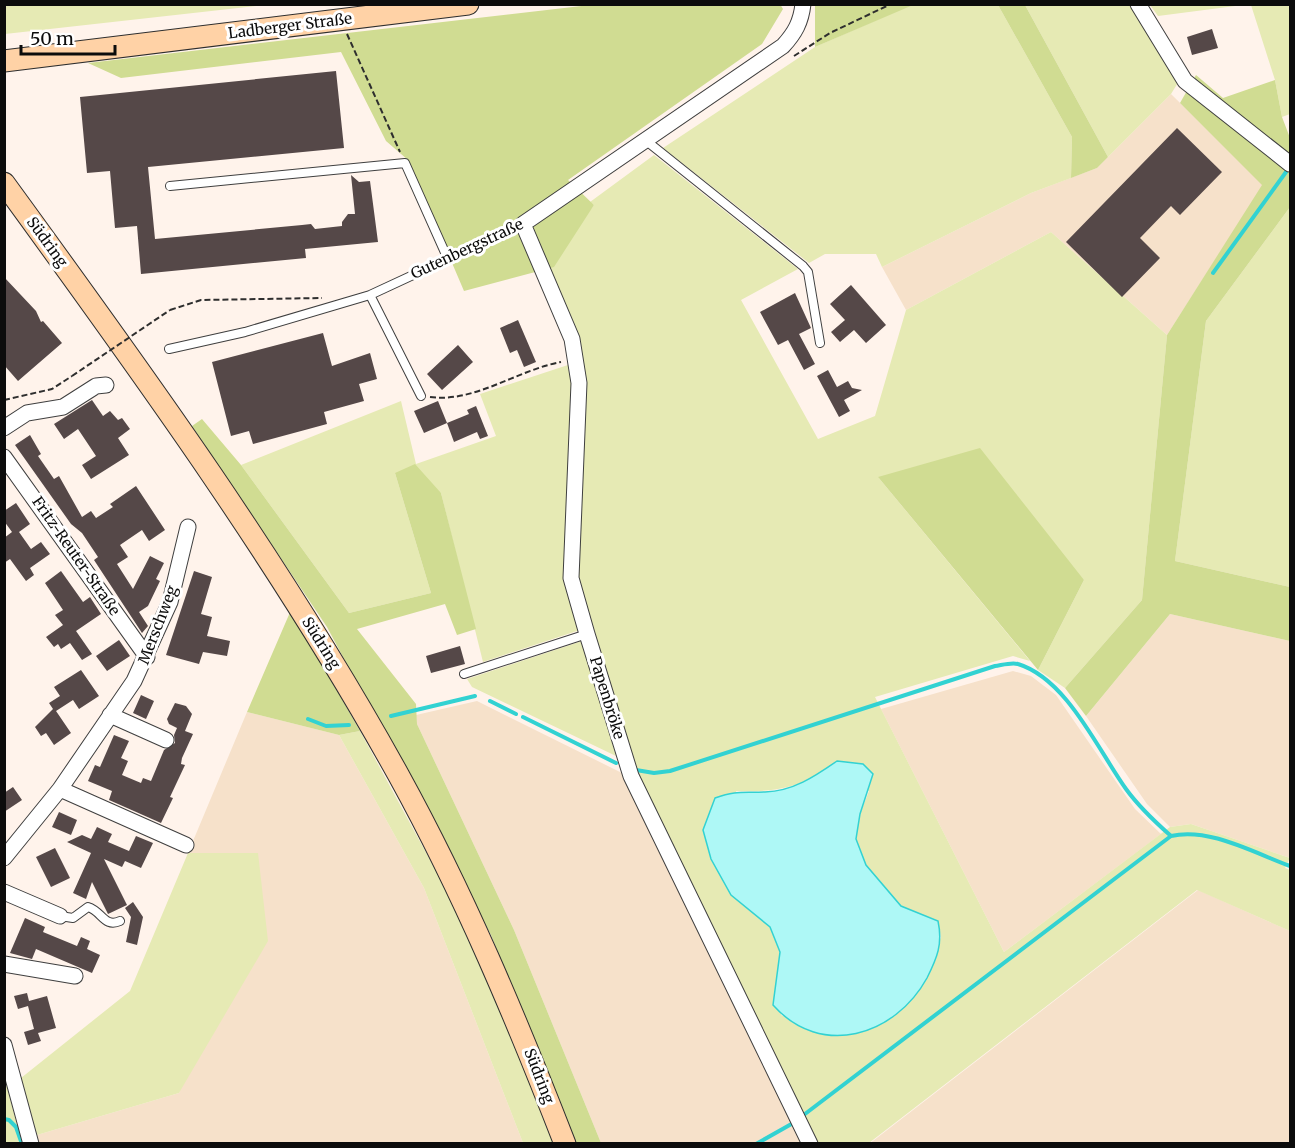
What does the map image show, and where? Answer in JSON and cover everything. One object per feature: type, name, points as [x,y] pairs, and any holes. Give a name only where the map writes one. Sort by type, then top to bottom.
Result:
[{"type":"main road","name":"Ladberger Straße","points":[[4,61],[337,13],[468,4]]},
{"type":"main road","name":"Südring","points":[[4,183],[226,495],[347,684],[400,778],[459,892],[514,1013],[565,1143]]},
{"type":"street","name":"Gutenbergstraße","points":[[523,224],[783,46],[792,37],[801,20],[803,4]]},
{"type":"street","points":[[1138,4],[1185,81],[1290,164]]},
{"type":"street","name":"Papenbröke","points":[[523,224],[572,339],[577,360],[579,383],[571,578],[631,776],[810,1143]]},
{"type":"street","points":[[4,428],[27,413],[63,407],[96,386],[106,385]]},
{"type":"street","name":"Fritz-Reuter-Straße","points":[[4,457],[147,657]]},
{"type":"street","name":"Merschweg","points":[[5,854],[60,789],[134,681],[147,657],[170,602],[188,527]]},
{"type":"street","points":[[111,715],[166,740]]},
{"type":"street","points":[[60,789],[186,845]]},
{"type":"street","points":[[4,892],[60,916]]},
{"type":"street","points":[[4,964],[75,976]]},
{"type":"street","points":[[4,1045],[30,1141]]},
{"type":"lane","points":[[644,139],[803,266],[808,272],[820,342]]},
{"type":"lane","points":[[170,186],[405,163],[447,257]]},
{"type":"lane","name":"Gutenbergstraße","points":[[169,349],[245,332],[370,294],[523,224]]},
{"type":"lane","points":[[370,294],[421,396]]},
{"type":"lane","points":[[464,674],[587,634]]},
{"type":"lane","points":[[60,916],[73,918],[88,907],[94,909],[107,923],[120,921]]},
{"type":"path","points":[[337,13],[405,163]]},
{"type":"path","points":[[4,400],[52,389],[170,310],[201,300],[332,297]]},
{"type":"path","points":[[421,396],[451,400],[520,374],[577,360]]},
{"type":"shaded area","points":[[1171,94],[1263,185],[1167,335],[1051,232],[906,310],[882,267],[1031,193],[1097,168]]},
{"type":"shaded area","points":[[1170,614],[1290,641],[1290,858],[1191,824],[1170,827],[1147,804],[1086,716]]},
{"type":"shaded area","points":[[1013,671],[1031,676],[1056,695],[1135,809],[1161,834],[1004,952],[881,709]]},
{"type":"shaded area","points":[[477,701],[622,773],[808,1143],[601,1143],[514,930],[417,724],[416,715]]},
{"type":"shaded area","points":[[247,712],[339,735],[424,888],[523,1143],[40,1144],[37,1135],[179,1093],[258,854],[188,853]]},
{"type":"shaded area","points":[[1198,890],[1290,931],[1290,1143],[869,1144]]},
{"type":"green space","points":[[5,4],[265,4],[265,5],[5,34]]},
{"type":"green space","points":[[780,4],[783,9],[762,44],[568,180],[594,205],[554,267],[464,291],[408,160],[386,141],[341,52],[121,78],[88,63],[590,5]]},
{"type":"green space","points":[[815,4],[913,5],[815,47]]},
{"type":"green space","points":[[913,4],[998,5],[1072,137],[1071,178],[1031,193],[882,267],[876,254],[825,254],[809,263],[663,148],[815,47]]},
{"type":"green space","points":[[998,5],[1025,5],[1108,157],[1097,168],[1071,178],[1072,137]]},
{"type":"green space","points":[[1025,5],[1133,5],[1179,81],[1171,94],[1108,157]]},
{"type":"green space","points":[[1150,5],[1243,5],[1158,16]]},
{"type":"green space","points":[[1251,5],[1290,5],[1290,114],[1282,117],[1275,80]]},
{"type":"green space","points":[[1196,75],[1223,98],[1275,80],[1282,117],[1290,138],[1290,207],[1206,321],[1175,561],[1290,587],[1290,641],[1170,614],[1086,716],[1065,688],[1142,600],[1167,335],[1262,185],[1180,103]]},
{"type":"green space","points":[[654,155],[798,269],[741,300],[818,439],[875,416],[906,310],[1051,232],[1167,335],[1142,600],[1065,688],[1038,670],[1084,580],[878,477],[1030,661],[1013,656],[875,697],[1004,952],[1170,827],[1191,824],[1290,858],[1285,868],[1290,870],[1290,931],[1197,890],[869,1143],[818,1143],[799,1109],[639,777],[578,577],[586,383],[579,336],[547,268],[594,205],[590,202]],"holes":[[[815,777],[869,791],[860,814],[856,839],[866,865],[901,907],[938,921],[941,938],[825,1035],[781,1015],[778,977],[780,952],[770,927],[736,791],[776,789]]]},
{"type":"green space","points":[[1290,207],[1290,587],[1175,561],[1206,321]]},
{"type":"green space","points":[[574,363],[565,579],[580,630],[483,662],[441,493],[395,473],[431,593],[349,613],[241,465],[401,401],[416,464],[496,436],[480,394]]},
{"type":"green space","points":[[202,419],[241,465],[349,613],[431,593],[395,473],[415,464],[441,493],[476,629],[457,635],[445,604],[357,629],[416,704],[417,724],[514,930],[601,1143],[573,1143],[491,935],[327,627],[192,426]]},
{"type":"green space","points":[[980,448],[1084,580],[1038,670],[878,477]]},
{"type":"green space","points":[[291,610],[360,731],[339,735],[247,712]]},
{"type":"green space","points":[[582,641],[616,756],[472,687],[467,679]]},
{"type":"green space","points":[[360,731],[442,882],[507,1017],[555,1143],[523,1143],[424,888],[339,735]]},
{"type":"green space","points":[[188,853],[258,853],[268,941],[179,1093],[37,1135],[21,1078],[130,991]]},
{"type":"green space","points":[[5,1080],[22,1143],[5,1143]]},
{"type":"water","points":[[837,761],[863,764],[873,774],[860,814],[856,839],[866,865],[901,906],[938,921],[940,937],[936,957],[927,978],[913,998],[896,1014],[877,1026],[856,1034],[834,1035],[813,1032],[792,1022],[773,1005],[780,952],[770,927],[731,895],[711,859],[703,830],[715,798],[735,793],[785,789],[811,778]]},
{"type":"building","points":[[1212,29],[1218,48],[1192,55],[1187,37]]},
{"type":"building","points":[[336,71],[344,148],[148,167],[155,239],[311,224],[315,229],[342,226],[348,214],[355,214],[351,175],[359,182],[370,181],[378,242],[305,249],[306,258],[141,274],[137,226],[115,228],[110,171],[87,173],[80,97]]},
{"type":"building","points":[[1177,128],[1222,172],[1180,215],[1171,206],[1140,238],[1160,258],[1122,297],[1066,242]]},
{"type":"building","points":[[4,277],[36,311],[41,322],[43,321],[62,343],[18,381],[4,365]]},
{"type":"building","points":[[851,285],[886,325],[866,343],[854,330],[840,342],[831,332],[845,320],[830,304]]},
{"type":"building","points":[[795,293],[811,328],[799,334],[815,364],[804,370],[788,340],[778,345],[760,312]]},
{"type":"building","points":[[518,320],[536,362],[524,367],[517,350],[510,353],[500,328]]},
{"type":"building","points":[[323,333],[332,366],[370,353],[377,379],[359,384],[364,401],[324,412],[327,424],[253,444],[249,431],[231,436],[212,362]]},
{"type":"building","points":[[458,345],[473,362],[442,390],[427,374]]},
{"type":"building","points":[[828,370],[837,387],[848,381],[852,388],[862,390],[844,400],[850,411],[839,417],[817,376]]},
{"type":"building","points":[[92,400],[103,416],[110,411],[118,420],[122,418],[130,429],[118,438],[129,455],[91,479],[82,465],[96,456],[78,429],[64,439],[54,424]]},
{"type":"building","points":[[438,401],[447,423],[424,433],[414,411]]},
{"type":"building","points":[[476,406],[488,436],[480,439],[477,432],[454,442],[447,423],[469,414],[467,410]]},
{"type":"building","points":[[30,435],[41,454],[38,456],[54,479],[59,476],[82,517],[91,511],[96,518],[113,507],[110,504],[136,486],[165,530],[149,541],[142,530],[120,545],[128,557],[117,564],[133,589],[150,556],[164,563],[156,579],[160,581],[148,606],[139,612],[148,626],[142,633],[94,560],[98,557],[82,533],[71,524],[15,445]]},
{"type":"building","points":[[16,503],[30,524],[19,532],[31,549],[41,542],[50,554],[30,568],[34,575],[26,581],[10,559],[4,563],[4,538],[12,532],[4,521],[4,511]]},
{"type":"building","points":[[61,571],[83,602],[90,597],[101,614],[76,631],[92,654],[82,660],[70,643],[61,649],[58,644],[54,647],[46,637],[63,625],[55,615],[63,610],[45,583]]},
{"type":"building","points":[[194,571],[212,577],[201,614],[212,617],[207,636],[230,641],[227,656],[203,652],[199,664],[166,655]]},
{"type":"building","points":[[119,640],[130,656],[107,671],[96,656]]},
{"type":"building","points":[[460,646],[465,664],[431,673],[426,656]]},
{"type":"building","points":[[81,670],[99,696],[79,709],[73,700],[56,711],[71,733],[54,745],[46,733],[41,736],[35,727],[53,709],[49,703],[60,696],[54,687]]},
{"type":"building","points":[[141,695],[154,701],[146,719],[133,713]]},
{"type":"building","points":[[175,703],[186,706],[192,714],[185,731],[193,734],[182,758],[181,764],[185,765],[161,823],[109,800],[112,791],[88,781],[95,765],[100,767],[114,735],[129,741],[121,758],[128,761],[122,775],[141,783],[143,778],[151,781],[164,750],[175,743],[174,735],[177,728],[169,724],[167,719]]},
{"type":"building","points":[[13,787],[22,800],[4,812],[4,793]]},
{"type":"building","points":[[59,812],[77,820],[71,835],[52,827]]},
{"type":"building","points":[[97,827],[112,834],[108,842],[129,851],[136,836],[153,843],[141,868],[125,861],[122,867],[104,859],[127,905],[108,914],[92,882],[86,899],[73,893],[91,853],[67,842],[82,835],[91,839]]},
{"type":"building","points":[[55,848],[70,878],[51,887],[36,857]]},
{"type":"building","points":[[133,902],[143,917],[137,945],[126,942],[131,917],[125,908]]},
{"type":"building","points":[[25,918],[45,927],[43,932],[77,946],[81,937],[90,941],[87,949],[100,955],[92,973],[36,949],[32,959],[10,953]]},
{"type":"building","points":[[27,993],[29,1001],[47,996],[56,1028],[38,1033],[41,1041],[28,1045],[24,1032],[34,1029],[28,1006],[18,1009],[14,996]]},
{"type":"waterway","points":[[1213,273],[1286,172]]},
{"type":"waterway","points":[[636,770],[654,773],[670,771],[995,666],[1016,663],[1036,672],[1052,684],[1080,718],[1131,796],[1171,836]]},
{"type":"waterway","points":[[391,716],[475,696]]},
{"type":"waterway","points":[[490,701],[516,714]]},
{"type":"waterway","points":[[523,717],[616,763]]},
{"type":"waterway","points":[[308,719],[326,726],[349,725]]},
{"type":"waterway","points":[[801,1117],[1171,836],[1186,834],[1216,838],[1290,866]]},
{"type":"waterway","points":[[4,1119],[9,1120],[16,1127],[22,1144]]},
{"type":"waterway","points":[[756,1144],[795,1122]]}]
